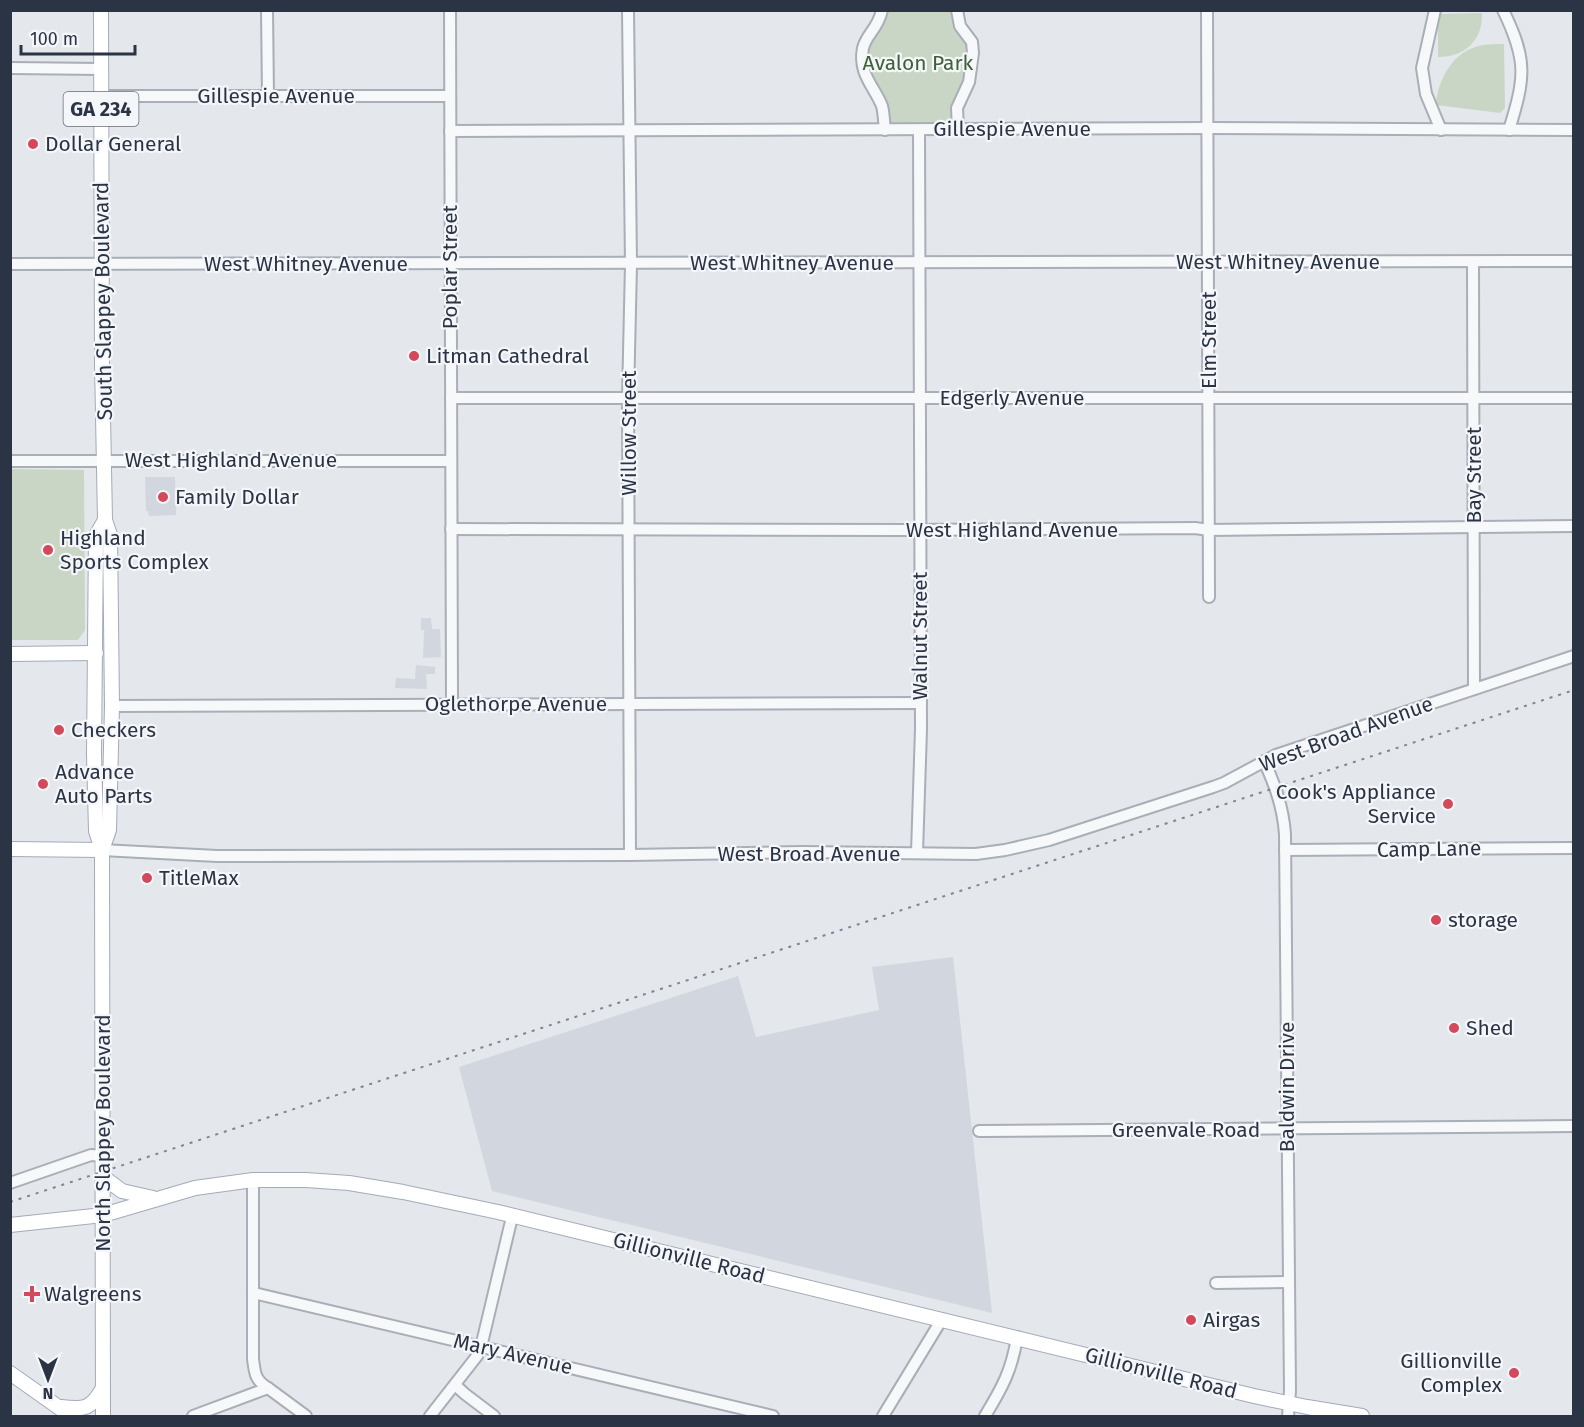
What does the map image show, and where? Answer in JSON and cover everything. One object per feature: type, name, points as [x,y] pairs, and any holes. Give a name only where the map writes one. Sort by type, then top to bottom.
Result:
[{"type":"main road","name":"South Slappey Boulevard","points":[[101,10],[104,460],[105,520],[110,536],[112,677]]},
{"type":"main road","name":"South Slappey Boulevard","points":[[96,653],[96,536],[105,520]]},
{"type":"main road","points":[[96,653],[111,628]]},
{"type":"main road","points":[[10,654],[96,653]]},
{"type":"main road","points":[[96,653],[112,677]]},
{"type":"main road","name":"North Slappey Boulevard","points":[[96,653],[94,754],[96,831],[102,850],[103,1416]]},
{"type":"main road","name":"North Slappey Boulevard","points":[[102,850],[109,830],[112,677]]},
{"type":"main road","name":"West Broad Avenue","points":[[10,849],[102,850]]},
{"type":"main road","points":[[104,1177],[122,1191],[155,1199]]},
{"type":"main road","name":"Gillionville Road","points":[[10,1225],[103,1215],[195,1188],[253,1180],[349,1183],[404,1192],[512,1216],[1017,1337],[1289,1410],[1362,1416]]},
{"type":"main road","points":[[10,1373],[71,1416]]},
{"type":"main road","points":[[57,1407],[85,1408],[93,1403],[103,1388]]},
{"type":"street","points":[[267,10],[268,96]]},
{"type":"street","name":"Poplar Street","points":[[450,10],[452,704]]},
{"type":"street","name":"Willow Street","points":[[628,10],[631,264],[628,398],[630,855]]},
{"type":"street","points":[[882,10],[878,26],[865,43],[862,60],[867,82],[883,108],[885,130]]},
{"type":"street","points":[[957,10],[960,26],[972,42],[973,54],[969,82],[957,108],[958,130]]},
{"type":"street","name":"Elm Street","points":[[1207,10],[1209,597]]},
{"type":"street","points":[[1435,10],[1422,68],[1426,94],[1441,130]]},
{"type":"street","points":[[1503,10],[1522,58],[1519,97],[1509,130]]},
{"type":"street","points":[[10,68],[101,69]]},
{"type":"street","name":"Gillespie Avenue","points":[[101,96],[450,96]]},
{"type":"street","name":"Gillespie Avenue","points":[[450,131],[1208,128],[1574,130]]},
{"type":"street","name":"Walnut Street","points":[[917,853],[921,703],[919,130]]},
{"type":"street","name":"West Whitney Avenue","points":[[10,264],[1574,261]]},
{"type":"street","name":"Bay Street","points":[[1473,262],[1474,689]]},
{"type":"street","name":"Edgerly Avenue","points":[[451,398],[1574,398]]},
{"type":"street","name":"West Highland Avenue","points":[[10,461],[451,461]]},
{"type":"street","name":"West Highland Avenue","points":[[451,530],[1209,530],[1574,526]]},
{"type":"street","name":"West Broad Avenue","points":[[102,850],[217,856],[630,855],[802,852],[976,854],[1049,840],[1224,783],[1276,755],[1574,656]]},
{"type":"street","name":"Oglethorpe Avenue","points":[[112,706],[921,703]]},
{"type":"street","name":"Baldwin Drive","points":[[1264,761],[1274,781],[1284,818],[1289,1410]]},
{"type":"street","name":"Camp Lane","points":[[1285,850],[1574,848]]},
{"type":"street","name":"Greenvale Road","points":[[979,1131],[1574,1126]]},
{"type":"street","points":[[10,1183],[91,1155],[104,1156]]},
{"type":"street","points":[[253,1180],[255,1373],[259,1383],[306,1416]]},
{"type":"street","points":[[430,1416],[477,1356],[481,1347],[512,1216]]},
{"type":"street","points":[[1216,1283],[1288,1282]]},
{"type":"street","name":"Mary Avenue","points":[[254,1293],[773,1416]]},
{"type":"street","points":[[883,1416],[942,1319]]},
{"type":"street","points":[[985,1416],[1014,1361],[1017,1337]]},
{"type":"street","points":[[455,1385],[494,1416]]},
{"type":"street","points":[[193,1416],[268,1388]]},
{"type":"shaded area","points":[[145,477],[175,477],[176,515],[149,516],[146,511]]},
{"type":"shaded area","points":[[421,618],[431,618],[432,629],[440,629],[441,657],[423,658],[424,630],[421,630]]},
{"type":"shaded area","points":[[416,665],[435,667],[435,674],[426,674],[427,689],[395,688],[396,678],[415,679]]},
{"type":"shaded area","points":[[953,957],[992,1313],[492,1191],[459,1067],[738,976],[756,1037],[879,1010],[872,967]]},
{"type":"green space","name":"Avalon Park","points":[[883,11],[955,11],[971,43],[957,129],[885,129],[868,81],[866,43]]},
{"type":"green space","points":[[1482,13],[1482,23],[1476,39],[1470,45],[1456,54],[1438,57],[1438,17],[1442,14]]},
{"type":"green space","points":[[1504,44],[1505,108],[1500,113],[1436,105],[1442,79],[1459,56],[1478,46]]},
{"type":"green space","name":"Highland Sports Complex","points":[[11,469],[84,470],[85,630],[78,640],[11,640]]},
{"type":"railway","points":[[10,1202],[1574,690]]},
{"type":"place","name":"Dollar General","points":[[33,144]]},
{"type":"place","name":"Litman Cathedral","points":[[414,356]]},
{"type":"place","name":"Family Dollar","points":[[163,497]]},
{"type":"place","name":"Highland Sports Complex","points":[[48,550]]},
{"type":"place","name":"Checkers","points":[[59,730]]},
{"type":"place","name":"Advance Auto Parts","points":[[43,784]]},
{"type":"place","name":"Cook's Appliance Service","points":[[1448,804]]},
{"type":"place","name":"TitleMax","points":[[147,878]]},
{"type":"place","name":"storage","points":[[1436,920]]},
{"type":"place","name":"Shed","points":[[1454,1028]]},
{"type":"place","name":"Walgreens","points":[[32,1294]]},
{"type":"place","name":"Airgas","points":[[1191,1320]]},
{"type":"place","name":"Gillionville Complex","points":[[1514,1373]]}]
